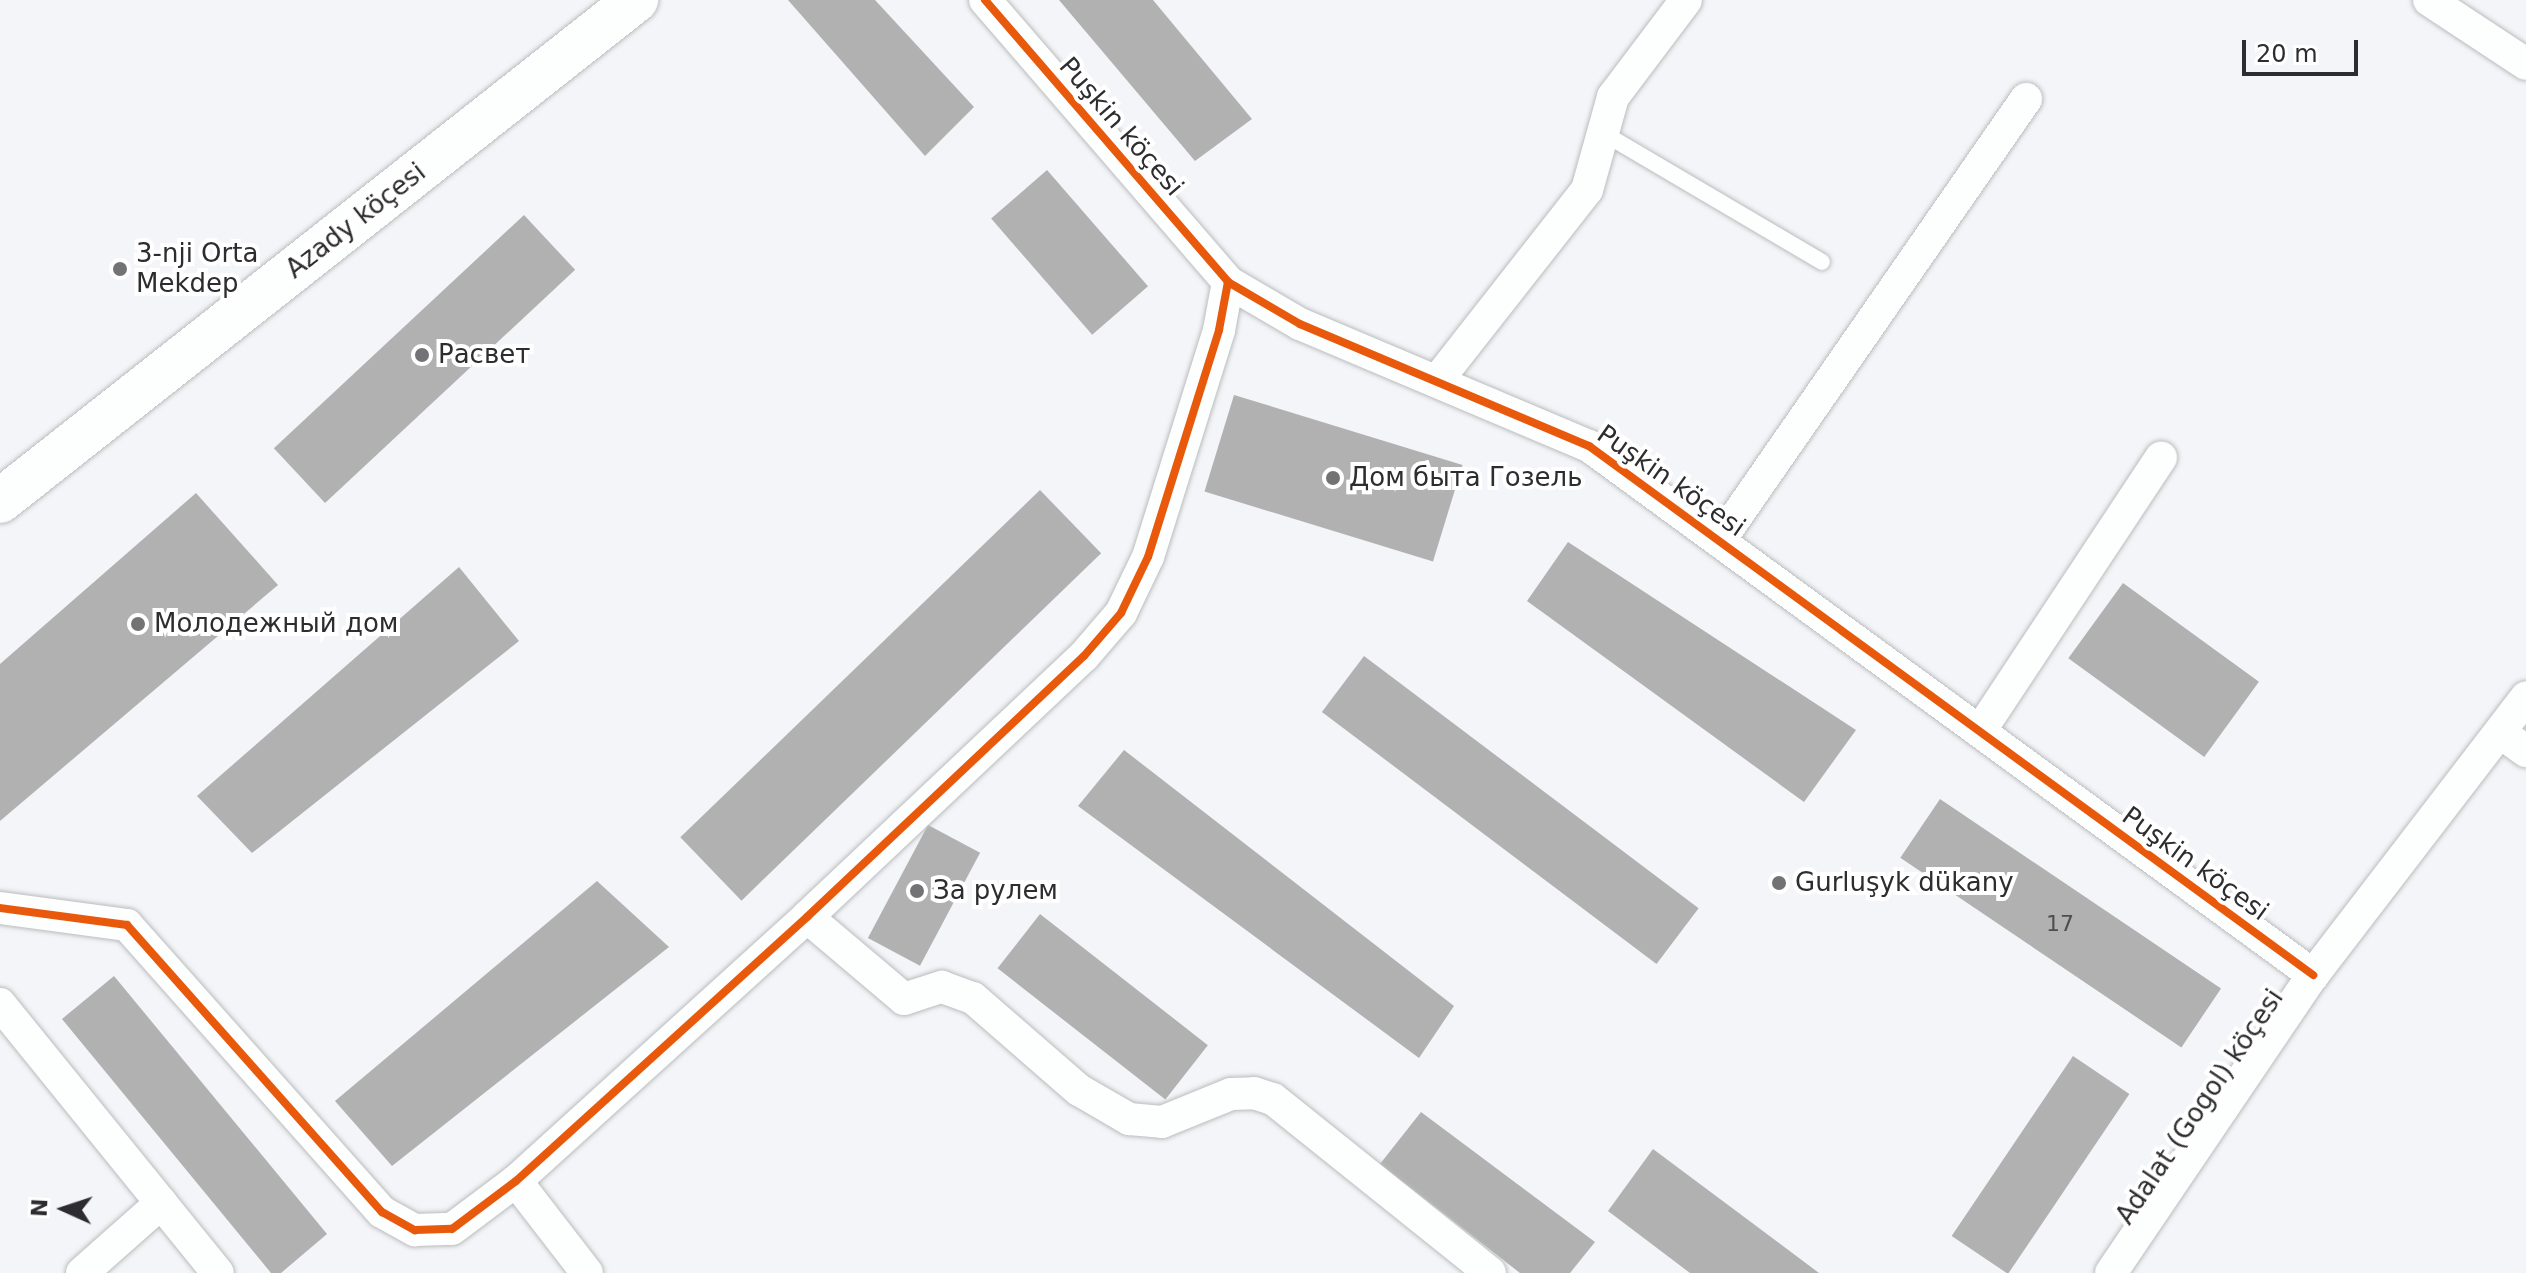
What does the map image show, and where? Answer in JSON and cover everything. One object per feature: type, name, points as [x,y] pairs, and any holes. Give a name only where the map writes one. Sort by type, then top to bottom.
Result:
[{"type":"main road","name":"Azady köçesi","points":[[0,501],[636,0]]},
{"type":"street","name":"Puşkin köçesi","points":[[985,0],[1228,282],[1300,324],[1589,446],[2313,975]]},
{"type":"street","points":[[1437,381],[1587,190],[1603,133],[1628,70],[1686,0]]},
{"type":"street","points":[[2429,0],[2526,64]]},
{"type":"street","points":[[1720,540],[2026,99]]},
{"type":"street","points":[[0,908],[127,925],[382,1212],[415,1230],[452,1229],[516,1181],[807,917],[1084,656],[1121,613],[1148,557],[1219,330],[1228,282]]},
{"type":"street","points":[[1980,731],[2161,458]]},
{"type":"street","name":"Adalat (Gogol) köçesi","points":[[2111,1273],[2313,975],[2514,742],[2526,697]]},
{"type":"street","points":[[807,917],[904,999],[942,987],[973,998],[1079,1090],[1129,1119],[1162,1122],[1231,1094],[1254,1093],[1273,1099],[1490,1273]]},
{"type":"street","points":[[0,1004],[218,1273]]},
{"type":"street","points":[[516,1181],[587,1273]]},
{"type":"street","points":[[82,1273],[161,1203]]},
{"type":"lane","points":[[1603,133],[1822,262]]},
{"type":"building","points":[[788,0],[875,0],[974,107],[925,156]]},
{"type":"building","points":[[1059,0],[1153,0],[1252,119],[1195,161]]},
{"type":"building","points":[[1047,170],[1148,286],[1092,335],[991,219]]},
{"type":"building","name":"Расвет","points":[[524,215],[575,270],[325,503],[274,448]]},
{"type":"building","name":"Дом быта Гозель","points":[[1234,395],[1463,465],[1433,561],[1204,492]]},
{"type":"building","points":[[1040,490],[1101,553],[741,901],[680,837]]},
{"type":"building","name":"Молодежный дом","points":[[196,493],[278,585],[0,821],[0,664]]},
{"type":"building","points":[[1568,542],[1856,730],[1804,802],[1527,601]]},
{"type":"building","points":[[459,567],[519,641],[252,853],[197,796]]},
{"type":"building","points":[[2123,583],[2259,682],[2204,757],[2068,658]]},
{"type":"building","points":[[1364,656],[1699,908],[1657,964],[1322,712]]},
{"type":"building","points":[[1124,750],[1454,1006],[1419,1058],[1078,806]]},
{"type":"building","points":[[1940,799],[2221,989],[2181,1047],[1900,858]]},
{"type":"building","name":"За рулем","points":[[928,825],[980,853],[920,966],[868,938]]},
{"type":"building","points":[[597,881],[669,947],[392,1166],[335,1101]]},
{"type":"building","points":[[1040,914],[1208,1045],[1165,1100],[998,968]]},
{"type":"building","points":[[114,976],[327,1234],[281,1273],[271,1273],[62,1019]]},
{"type":"building","points":[[2073,1056],[2129,1094],[2009,1273],[1952,1236]]},
{"type":"building","points":[[1421,1112],[1595,1242],[1570,1273],[1520,1273],[1380,1164]]},
{"type":"building","points":[[1653,1149],[1819,1273],[1690,1273],[1608,1211]]},
{"type":"cycle path","points":[[985,0],[1228,282],[1300,324],[1589,446],[2313,975]]},
{"type":"cycle path","points":[[0,908],[127,925],[382,1212],[415,1230],[452,1229],[516,1181],[807,917],[1084,656],[1121,613],[1148,557],[1219,330],[1228,282]]},
{"type":"place","name":"3-nji Orta Mekdep","points":[[120,269]]},
{"type":"place","name":"Расвет","points":[[422,355]]},
{"type":"place","name":"Дом быта Гозель","points":[[1333,478]]},
{"type":"place","name":"Молодежный дом","points":[[138,624]]},
{"type":"place","name":"Gurluşyk dükany","points":[[1779,883]]},
{"type":"place","name":"За рулем","points":[[917,891]]}]
